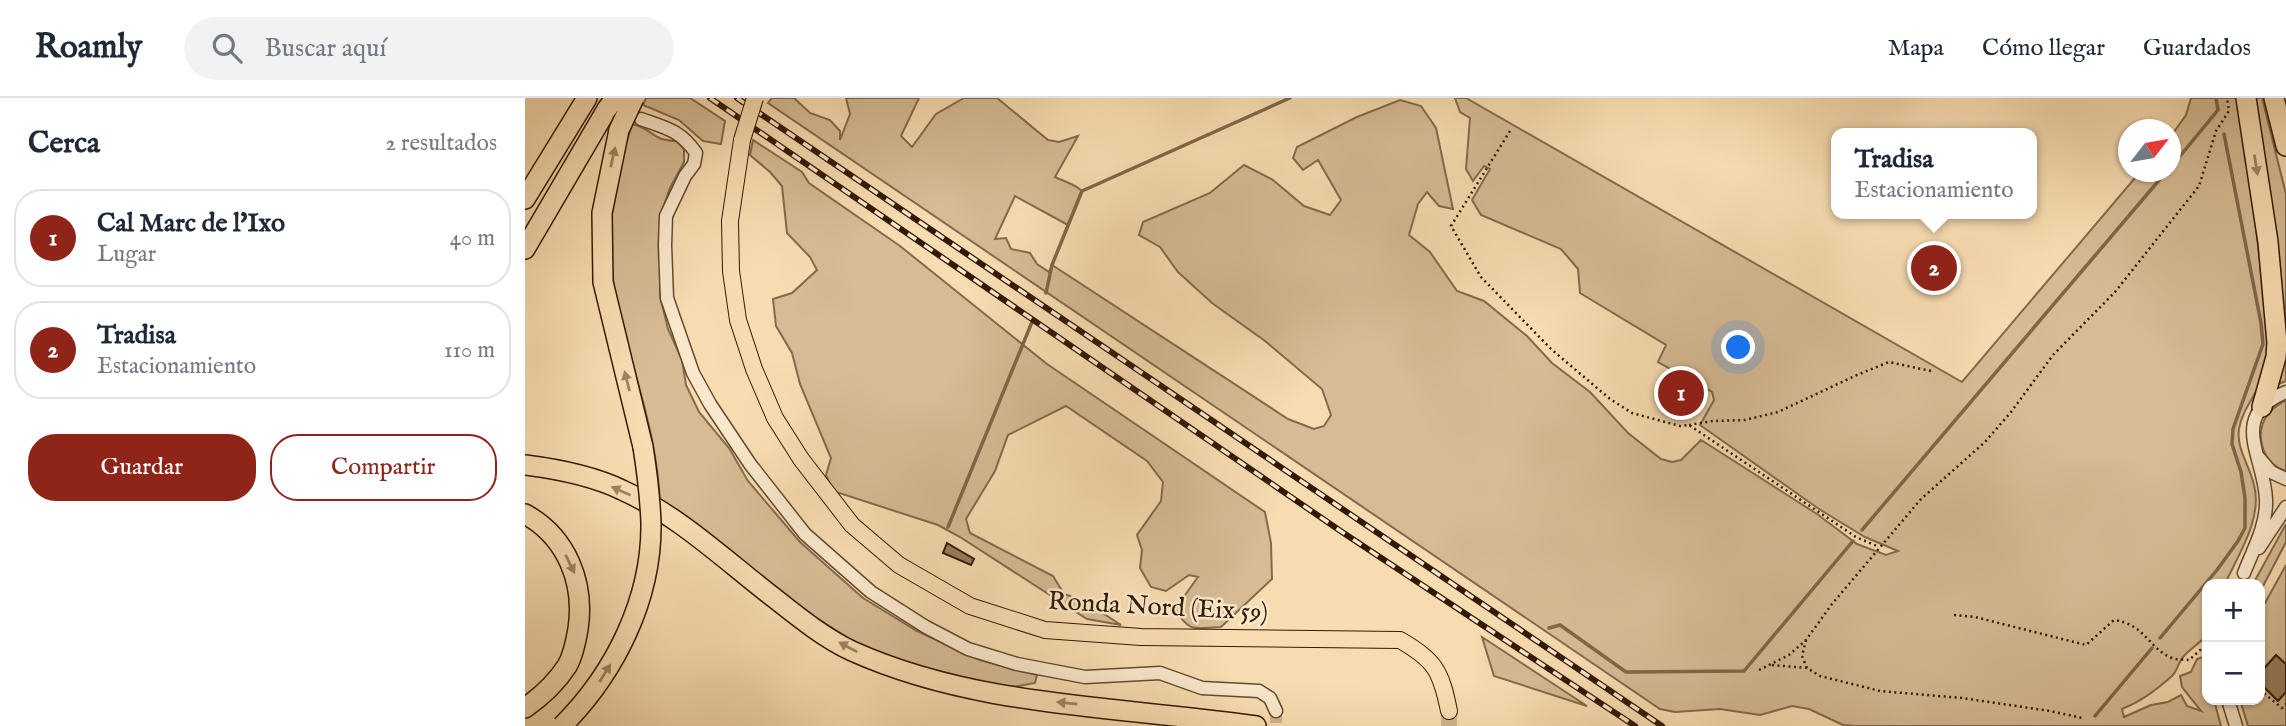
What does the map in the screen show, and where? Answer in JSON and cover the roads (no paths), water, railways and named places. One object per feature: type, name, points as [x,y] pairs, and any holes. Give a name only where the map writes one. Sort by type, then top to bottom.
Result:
[{"type":"highway","points":[[525,199],[587,98]]},
{"type":"highway","points":[[562,726],[585,703],[607,671],[627,633],[642,592],[651,525],[643,447],[603,282],[602,214],[619,130],[634,98]]},
{"type":"highway","points":[[2245,98],[2267,242],[2277,343],[2274,368],[2262,407]]},
{"type":"highway","points":[[2274,98],[2286,146]]},
{"type":"highway","points":[[525,249],[611,104]]},
{"type":"highway","points":[[525,191],[548,160]]},
{"type":"highway","points":[[525,465],[559,470],[622,490],[679,524],[799,617],[850,650],[911,673],[1015,698],[1189,716],[1257,726]]},
{"type":"highway","points":[[525,514],[549,531],[574,569],[579,587],[580,612],[577,639],[569,663],[551,687],[525,708]]},
{"type":"main road","name":"Ronda Nord (Eix 59)","points":[[755,98],[742,140],[730,221],[731,271],[738,320],[754,369],[775,418],[801,459],[852,525],[899,565],[970,606],[1045,630],[1141,636],[1399,640],[1423,653],[1435,668],[1449,711]]},
{"type":"street","points":[[641,119],[675,131],[686,139],[695,153],[694,163],[666,216],[665,245],[667,298],[693,373],[750,464],[805,534],[871,592],[926,627],[968,649],[1017,664],[1085,677],[1160,673],[1202,688],[1259,691],[1271,698],[1276,711]]},
{"type":"street","points":[[2241,579],[2260,534],[2266,500],[2252,432],[2254,419],[2262,407],[2286,392]]},
{"type":"street","points":[[2257,455],[2271,472],[2286,480]]},
{"type":"street","points":[[2241,579],[2286,507]]},
{"type":"street","points":[[2230,705],[2236,726]]},
{"type":"waterway","points":[[1046,293],[1052,265],[1082,191],[1290,98]]},
{"type":"waterway","points":[[2181,155],[2218,110],[2216,98]]},
{"type":"waterway","points":[[2160,638],[2217,570],[2245,528],[2245,498],[2241,472],[2232,444],[2233,429],[2263,344],[2224,134]]},
{"type":"waterway","points":[[1862,530],[2158,182]]},
{"type":"waterway","points":[[948,527],[1032,322]]},
{"type":"waterway","points":[[1549,628],[1560,625],[1626,672],[1744,671],[1853,541]]},
{"type":"waterway","points":[[2095,716],[2152,648]]},
{"type":"tunnel","points":[[1276,711],[1276,726]]},
{"type":"tunnel","points":[[1449,711],[1449,726]]},
{"type":"railway","points":[[710,98],[1342,532],[1635,726]]},
{"type":"railway","points":[[737,98],[1662,726]]},
{"type":"place","name":"Tradisa","points":[[1934,268]]},
{"type":"place","name":"Cal Marc de l'Ixo","points":[[1681,393]]}]
